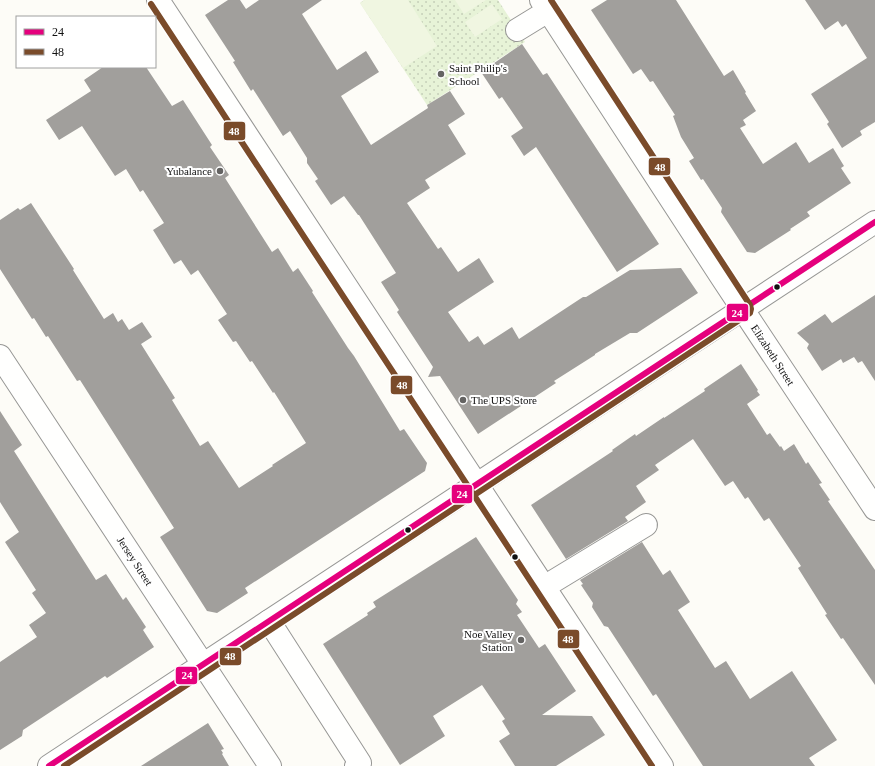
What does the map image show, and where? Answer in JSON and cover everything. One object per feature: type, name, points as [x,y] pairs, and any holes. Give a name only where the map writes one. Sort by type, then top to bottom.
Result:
[{"type":"street","points":[[158,0],[662,766]]},
{"type":"street","points":[[517,30],[545,5]]},
{"type":"street","name":"Elizabeth Street","points":[[545,5],[875,509]]},
{"type":"street","points":[[49,766],[875,222]]},
{"type":"street","name":"Jersey Street","points":[[0,356],[270,766]]},
{"type":"street","points":[[544,587],[646,525]]},
{"type":"street","points":[[268,621],[360,763],[356,766]]},
{"type":"green space","name":"Saint Philip's School","points":[[364,0],[498,0],[525,42],[427,105],[360,3]]},
{"type":"green space","points":[[365,0],[408,0],[437,46],[403,68],[360,3]]},
{"type":"green space","points":[[455,0],[486,0],[464,14]]},
{"type":"green space","points":[[492,4],[502,19],[475,37],[465,22]]},
{"type":"building","points":[[228,0],[240,0],[246,9],[259,0],[322,0],[302,14],[337,70],[366,51],[379,72],[341,96],[371,145],[428,108],[427,105],[450,91],[465,114],[448,125],[466,154],[425,180],[430,188],[407,203],[438,249],[441,247],[458,272],[479,258],[494,282],[448,312],[469,342],[478,336],[484,345],[512,327],[519,339],[583,297],[586,297],[630,270],[681,268],[698,293],[637,333],[630,333],[595,354],[554,381],[556,383],[478,434],[440,376],[428,377],[433,367],[397,312],[399,310],[381,282],[396,273],[359,215],[344,196],[331,205],[315,181],[318,179],[307,163],[307,158],[290,131],[283,136],[253,89],[251,91],[233,62],[235,61],[205,15]]},
{"type":"building","points":[[607,0],[676,0],[724,76],[733,70],[746,92],[745,93],[756,111],[743,120],[746,125],[740,128],[763,164],[796,142],[809,163],[833,148],[844,166],[841,168],[851,183],[807,212],[810,216],[790,229],[791,230],[755,253],[747,252],[721,212],[722,208],[689,161],[694,158],[681,137],[673,116],[675,115],[653,81],[650,82],[641,69],[633,74],[591,10]]},
{"type":"building","points":[[805,0],[875,0],[875,122],[860,131],[862,135],[842,148],[827,124],[829,122],[811,94],[867,58],[846,24],[842,27],[838,21],[825,30]]},
{"type":"building","points":[[522,44],[543,75],[547,73],[659,244],[617,272],[536,147],[524,156],[511,136],[523,128],[502,97],[499,99],[481,72]]},
{"type":"building","points":[[102,68],[147,68],[172,106],[183,100],[212,145],[210,147],[229,175],[225,178],[272,252],[278,248],[293,272],[298,268],[400,431],[404,429],[427,463],[425,471],[245,588],[248,593],[217,613],[207,611],[160,537],[174,528],[80,380],[77,381],[48,336],[46,337],[34,318],[32,319],[0,269],[0,220],[18,208],[20,210],[31,203],[74,269],[73,270],[104,319],[113,313],[118,322],[122,319],[129,330],[142,322],[152,337],[141,344],[175,398],[172,400],[200,446],[208,441],[239,488],[306,443],[274,392],[273,393],[252,361],[250,362],[236,341],[233,342],[218,320],[227,314],[198,270],[191,275],[181,260],[174,264],[153,230],[164,223],[143,190],[140,192],[126,169],[115,176],[82,126],[59,140],[46,120],[91,91],[84,80]]},
{"type":"building","points":[[875,295],[875,381],[862,361],[858,363],[854,357],[843,363],[841,359],[822,371],[807,348],[809,344],[797,333],[825,314],[832,323]]},
{"type":"building","points":[[741,364],[760,395],[747,404],[767,435],[770,433],[784,451],[794,444],[806,464],[808,462],[822,483],[819,484],[830,500],[828,501],[875,570],[875,685],[843,638],[841,639],[825,615],[827,614],[798,568],[801,566],[769,518],[764,521],[748,497],[745,499],[733,481],[725,486],[693,439],[655,465],[659,470],[636,486],[646,502],[625,517],[628,521],[566,559],[531,505],[613,451],[612,450],[635,434],[636,436],[705,391],[704,389]]},
{"type":"building","points":[[0,411],[22,445],[14,451],[96,580],[106,574],[123,600],[126,597],[146,627],[143,630],[154,647],[107,678],[105,676],[23,730],[22,736],[0,750],[0,662],[37,637],[29,625],[46,613],[32,593],[36,590],[5,542],[19,532],[0,502]]},
{"type":"building","points":[[476,537],[518,600],[516,604],[522,612],[517,615],[539,648],[545,644],[576,691],[542,715],[592,716],[605,735],[556,766],[515,766],[499,741],[510,734],[502,721],[505,719],[482,685],[433,716],[445,736],[400,765],[323,644],[368,615],[367,613],[376,607],[373,602]]},
{"type":"building","points":[[642,542],[663,575],[670,570],[690,602],[678,610],[715,668],[726,661],[750,699],[792,671],[837,740],[809,758],[815,766],[703,766],[656,694],[653,696],[608,627],[604,626],[592,607],[593,603],[581,585],[583,584],[580,580]]},
{"type":"building","points":[[208,723],[224,749],[221,750],[223,753],[222,754],[229,766],[141,766]]},
{"type":"transit line","name":"48","points":[[64,766],[750,313],[750,305],[551,0]]},
{"type":"transit line","name":"48","points":[[151,4],[652,766]]},
{"type":"transit line","name":"24","points":[[49,766],[875,222]]},
{"type":"place","name":"Saint Philip's School","points":[[441,74]]},
{"type":"place","name":"Yubalance","points":[[220,171]]},
{"type":"place","name":"The UPS Store","points":[[463,400]]},
{"type":"place","name":"Noe Valley Station","points":[[521,640]]}]
